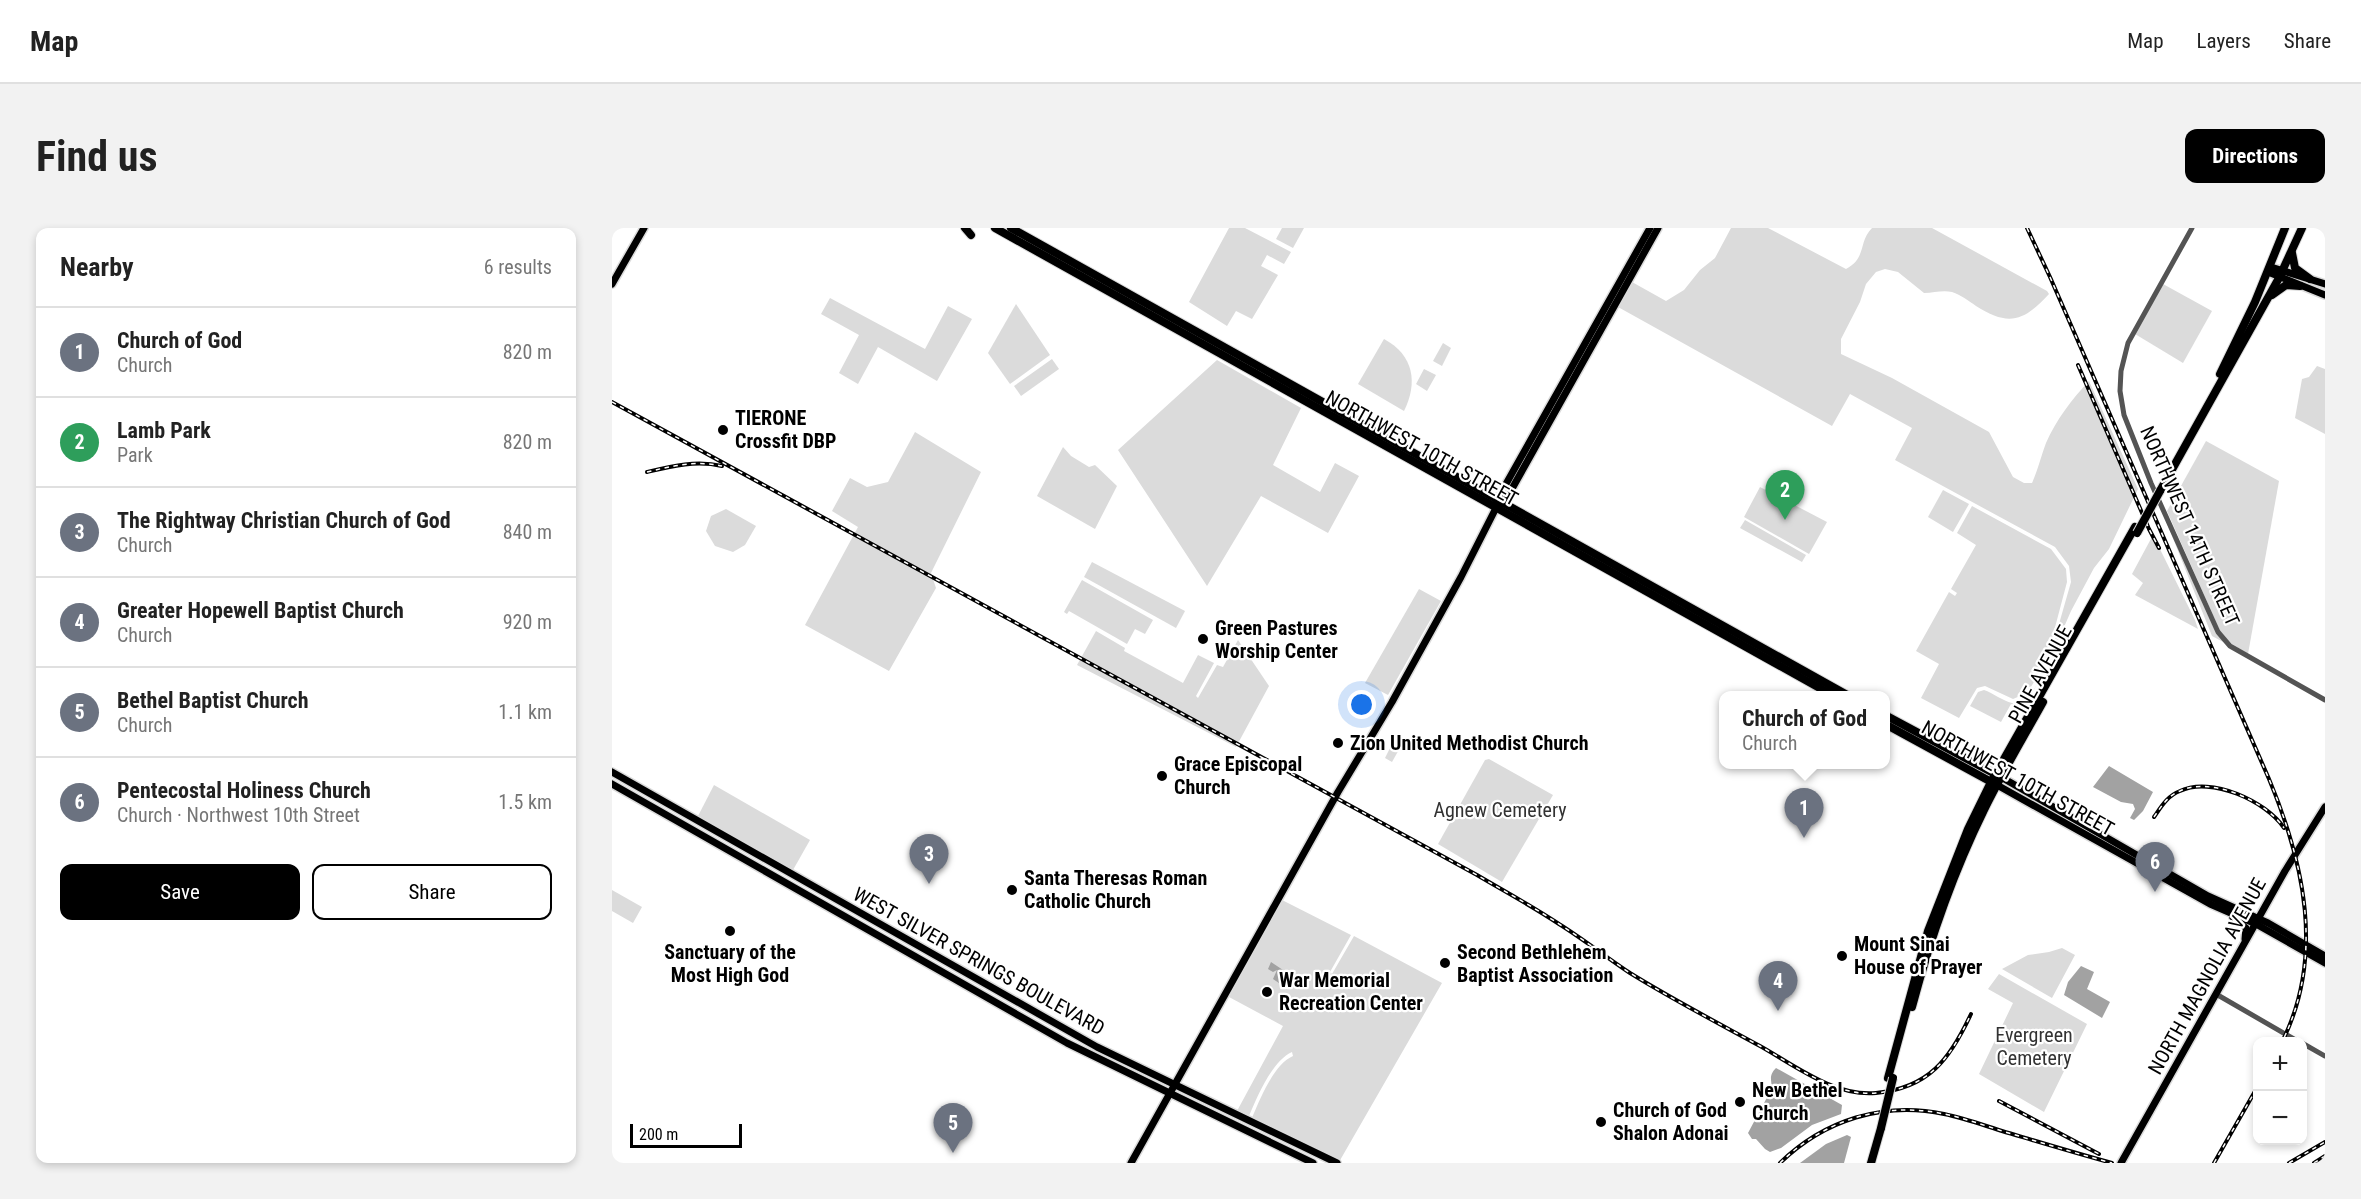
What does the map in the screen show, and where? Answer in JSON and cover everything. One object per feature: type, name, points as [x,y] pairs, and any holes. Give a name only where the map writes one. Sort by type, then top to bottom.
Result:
[{"type":"highway","name":"NORTHWEST 10TH STREET","points":[[995,228],[1137,308],[1840,691]]},
{"type":"highway","name":"NORTHWEST 10TH STREET","points":[[1011,228],[1309,400]]},
{"type":"highway","name":"PINE AVENUE","points":[[2242,339],[2285,228]]},
{"type":"highway","name":"PINE AVENUE","points":[[1871,1163],[1891,1078],[1941,910],[1994,783],[2242,339],[2268,298],[2302,228]]},
{"type":"highway","points":[[2292,252],[2295,268],[2310,279]]},
{"type":"highway","points":[[2268,298],[2286,285],[2300,286]]},
{"type":"highway","points":[[1137,308],[1151,307]]},
{"type":"highway","name":"NORTHWEST 10TH STREET","points":[[1499,504],[1824,691]]},
{"type":"highway","name":"NORTHWEST 10TH STREET","points":[[1890,718],[1998,775]]},
{"type":"highway","name":"NORTHWEST 10TH STREET","points":[[1890,727],[1994,783]]},
{"type":"highway","name":"PINE AVENUE","points":[[1866,1163],[1878,1128]]},
{"type":"main road","points":[[612,284],[644,228]]},
{"type":"main road","points":[[1131,1163],[1173,1084],[1338,792],[1398,691],[1650,228]]},
{"type":"main road","points":[[1499,504],[1659,228]]},
{"type":"main road","points":[[2269,269],[2300,286],[2325,295]]},
{"type":"main road","points":[[2281,274],[2325,284]]},
{"type":"main road","name":"WEST SILVER SPRINGS BOULEVARD","points":[[613,773],[1081,1038],[1337,1163]]},
{"type":"main road","points":[[1998,775],[2208,896],[2325,956]]},
{"type":"main road","name":"NORTHWEST 10TH STREET","points":[[1994,783],[2216,907],[2257,921],[2325,963]]},
{"type":"main road","name":"WEST SILVER SPRINGS BOULEVARD","points":[[612,784],[1084,1052],[1313,1163]]},
{"type":"main road","name":"NORTH MAGNOLIA AVENUE","points":[[2123,1162],[2285,871],[2325,807]]},
{"type":"main road","points":[[746,860],[752,860],[782,876],[788,877],[792,874]]},
{"type":"main road","points":[[788,884],[800,882],[822,894],[825,893]]},
{"type":"main road","points":[[2216,907],[2245,926],[2247,932],[2243,947]]},
{"type":"main road","points":[[873,932],[889,929]]},
{"type":"main road","points":[[884,938],[899,935]]},
{"type":"street","name":"NORTHWEST 14TH STREET","points":[[2192,228],[2136,328],[2124,355],[2120,391],[2124,415],[2151,483],[2218,632],[2230,646],[2325,700]]},
{"type":"street","points":[[2216,994],[2292,1037]]},
{"type":"street","points":[[2307,1046],[2325,1056]]},
{"type":"green space","points":[[1229,228],[1245,228],[1291,252],[1284,264],[1267,255],[1261,266],[1278,275],[1252,319],[1236,311],[1227,326],[1189,302]]},
{"type":"green space","points":[[1282,228],[1304,228],[1293,248],[1276,239]]},
{"type":"green space","points":[[1731,228],[1768,228],[1846,269],[1857,260],[1872,228],[1932,228],[2047,291],[2049,294],[2032,310],[2016,318],[2007,319],[1988,313],[1952,292],[1924,293],[1898,272],[1885,269],[1876,272],[1866,284],[1860,302],[1841,339],[1841,354],[1892,378],[1989,432],[2013,477],[2024,483],[2032,483],[2046,443],[2055,426],[2089,381],[2138,489],[2109,549],[2094,568],[2071,611],[2047,666],[2071,582],[2069,566],[2055,547],[1895,460],[1912,428],[1850,394],[1832,426],[1618,307],[1632,282],[1666,301],[1684,290],[1700,270],[1715,258]]},
{"type":"green space","points":[[2163,284],[2212,311],[2183,363],[2135,334]]},
{"type":"green space","points":[[830,298],[925,349],[948,306],[972,319],[937,381],[878,347],[858,384],[839,373],[859,335],[821,314]]},
{"type":"green space","points":[[1016,304],[1050,355],[1010,384],[988,353]]},
{"type":"green space","points":[[1384,339],[1402,353],[1410,370],[1411,390],[1404,411],[1358,384]]},
{"type":"green space","points":[[1443,343],[1451,348],[1442,366],[1433,361]]},
{"type":"green space","points":[[1052,359],[1059,369],[1021,396],[1014,386]]},
{"type":"green space","points":[[1217,360],[1301,408],[1273,465],[1320,492],[1335,463],[1359,476],[1328,533],[1261,496],[1207,586],[1118,450]]},
{"type":"green space","points":[[2317,366],[2325,369],[2325,434],[2295,418],[2302,379],[2309,377]]},
{"type":"green space","points":[[1424,369],[1436,375],[1427,391],[1416,384]]},
{"type":"green space","points":[[915,432],[981,472],[931,573],[936,588],[889,671],[805,625],[858,527],[832,511],[850,478],[867,487],[888,482]]},
{"type":"green space","points":[[2206,441],[2279,481],[2248,654],[2232,644],[2220,631],[2167,511]]},
{"type":"green space","points":[[1063,447],[1071,456],[1089,467],[1095,465],[1117,486],[1095,529],[1037,496]]},
{"type":"green space","points":[[1760,487],[1827,522],[1809,554],[1744,517]]},
{"type":"green space","points":[[1943,490],[1969,504],[1953,532],[1928,517]]},
{"type":"green space","points":[[1972,506],[2051,549],[2066,569],[2067,582],[2049,650],[2041,671],[2027,693],[2013,699],[1985,686],[1977,688],[1959,718],[1921,698],[1939,664],[1916,651],[1949,592],[1955,596],[1957,593],[1951,589],[1976,545],[1957,533]]},
{"type":"green space","points":[[726,509],[756,526],[745,545],[733,552],[715,546],[706,531],[711,516]]},
{"type":"green space","points":[[2164,516],[2216,633],[2225,643],[2212,636]]},
{"type":"green space","points":[[1745,520],[1806,555],[1802,562],[1740,528]]},
{"type":"green space","points":[[2153,535],[2198,629],[2135,595],[2143,583],[2132,574]]},
{"type":"green space","points":[[1092,562],[1185,611],[1176,628],[1084,577]]},
{"type":"green space","points":[[1082,580],[1153,620],[1145,634],[1135,629],[1127,644],[1069,611],[1067,614],[1064,612]]},
{"type":"green space","points":[[1419,589],[1441,601],[1388,695],[1365,683]]},
{"type":"green space","points":[[1096,631],[1125,648],[1124,651],[1183,683],[1198,655],[1214,663],[1196,696],[1198,698],[1217,665],[1223,667],[1238,640],[1269,686],[1236,747],[1077,665]]},
{"type":"green space","points":[[2043,674],[2023,709],[2011,704],[2001,722],[1970,706],[1978,692],[1984,690],[2005,701],[2017,703],[2022,701],[2031,693]]},
{"type":"green space","points":[[1393,742],[1401,746],[1392,762],[1385,758]]},
{"type":"green space","name":"Agnew Cemetery","points":[[1489,759],[1553,795],[1502,882],[1438,844],[1485,760]]},
{"type":"green space","points":[[714,785],[810,840],[793,870],[698,816]]},
{"type":"green space","points":[[612,890],[642,907],[633,923],[612,911]]},
{"type":"green space","points":[[1282,900],[1351,935],[1330,972],[1332,974],[1354,936],[1442,983],[1339,1162],[1252,1118],[1268,1083],[1280,1066],[1293,1056],[1292,1052],[1272,1071],[1249,1116],[1237,1111],[1283,1026],[1229,997]]},
{"type":"green space","points":[[2062,948],[2075,955],[2052,998],[2002,969],[2028,955]]},
{"type":"green space","name":"Evergreen Cemetery","points":[[1999,974],[2087,1024],[2044,1112],[1979,1074],[2013,1003],[1988,989]]},
{"type":"shaded area","points":[[2109,766],[2153,792],[2143,811],[2134,820],[2130,818],[2135,809],[2133,804],[2121,802],[2093,787]]},
{"type":"shaded area","points":[[1271,962],[1286,972],[1279,983],[1273,979],[1277,970],[1273,972],[1268,969]]},
{"type":"shaded area","points":[[2081,966],[2094,972],[2087,989],[2110,1002],[2102,1018],[2064,995],[2068,982]]},
{"type":"shaded area","points":[[1776,1068],[1842,1105],[1841,1114],[1812,1125],[1781,1148],[1770,1152],[1756,1139],[1752,1139],[1748,1133],[1772,1088],[1771,1075]]},
{"type":"shaded area","points":[[1847,1135],[1851,1137],[1844,1163],[1800,1163],[1826,1144]]},
{"type":"railway","points":[[2027,228],[2269,779],[2292,843],[2305,910],[2306,943],[2303,976],[2295,1009],[2284,1037]]},
{"type":"railway","points":[[2078,365],[2159,548]]},
{"type":"railway","points":[[612,402],[1477,875],[1549,917],[1646,983],[1830,1085],[1861,1093],[1876,1093],[1894,1090],[1924,1078],[1936,1068],[1955,1045],[1971,1014]]},
{"type":"railway","points":[[647,472],[693,464],[722,466]]},
{"type":"railway","points":[[2154,817],[2175,793],[2193,787],[2207,787],[2222,789],[2251,800],[2276,818],[2284,828]]},
{"type":"railway","points":[[2214,1163],[2255,1091]]},
{"type":"railway","points":[[1999,1101],[2099,1154]]},
{"type":"railway","points":[[1780,1163],[1797,1148],[1835,1125],[1877,1112],[1899,1110],[1951,1116],[2112,1163]]},
{"type":"railway","points":[[2289,1163],[2325,1142]]},
{"type":"railway","points":[[2314,1163],[2325,1156]]},
{"type":"place","name":"TIERONE Crossfit DBP","points":[[723,430]]},
{"type":"place","name":"Lamb Park","points":[[1785,520]]},
{"type":"place","name":"Green Pastures Worship Center","points":[[1203,639]]},
{"type":"place","name":"Zion United Methodist Church","points":[[1338,743]]},
{"type":"place","name":"Grace Episcopal Church","points":[[1162,776]]},
{"type":"place","name":"Church of God","points":[[1804,838]]},
{"type":"place","name":"The Rightway Christian Church of God","points":[[929,884]]},
{"type":"place","name":"Santa Theresas Roman Catholic Church","points":[[1012,890]]},
{"type":"place","name":"Pentecostal Holiness Church","points":[[2155,892]]},
{"type":"place","name":"Sanctuary of the Most High God","points":[[730,931]]},
{"type":"place","name":"Mount Sinai House of Prayer","points":[[1842,956]]},
{"type":"place","name":"Second Bethlehem Baptist Association","points":[[1445,963]]},
{"type":"place","name":"War Memorial Recreation Center","points":[[1267,992]]},
{"type":"place","name":"Greater Hopewell Baptist Church","points":[[1778,1011]]},
{"type":"place","name":"New Bethel Church","points":[[1740,1102]]},
{"type":"place","name":"Church of God Shalon Adonai","points":[[1601,1122]]},
{"type":"place","name":"Bethel Baptist Church","points":[[953,1153]]}]
